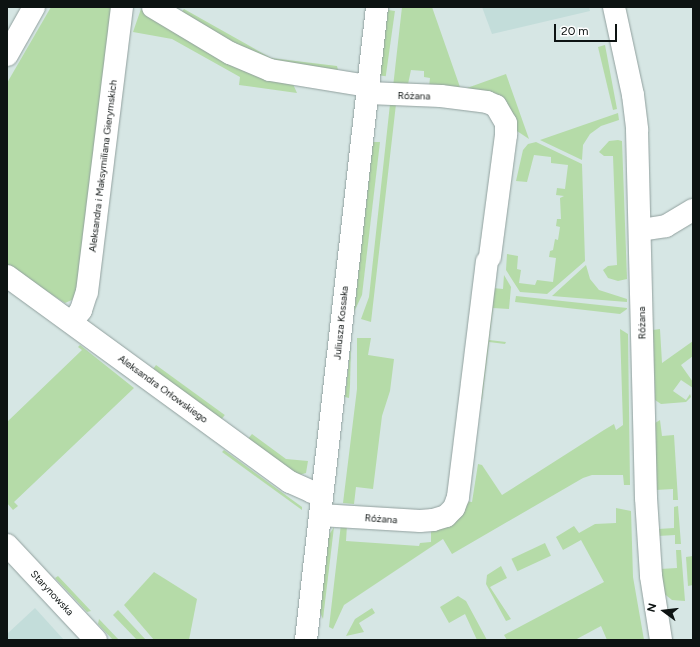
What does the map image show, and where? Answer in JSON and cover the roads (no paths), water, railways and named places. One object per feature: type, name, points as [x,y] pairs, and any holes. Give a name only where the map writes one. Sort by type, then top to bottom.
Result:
[{"type":"street","points":[[7,55],[34,7]]},
{"type":"street","name":"Aleksandra i Maksymiliana Gierymskich","points":[[72,322],[81,310],[87,292],[122,7]]},
{"type":"street","name":"Różana","points":[[152,7],[230,54],[270,70],[397,96],[441,96],[487,102],[496,106],[506,123],[506,135],[488,260],[458,497],[454,508],[446,516],[433,520],[420,521],[320,515]]},
{"type":"street","name":"Juliusza Kossaka","points":[[306,640],[377,7]]},
{"type":"street","name":"Różana","points":[[614,7],[633,95],[641,230],[646,498],[651,576],[661,640]]},
{"type":"street","points":[[641,230],[666,226],[693,210]]},
{"type":"street","name":"Aleksandra Orłowskiego","points":[[7,276],[290,482],[312,492],[322,494]]},
{"type":"street","name":"Starynowska","points":[[7,545],[96,640]]}]
